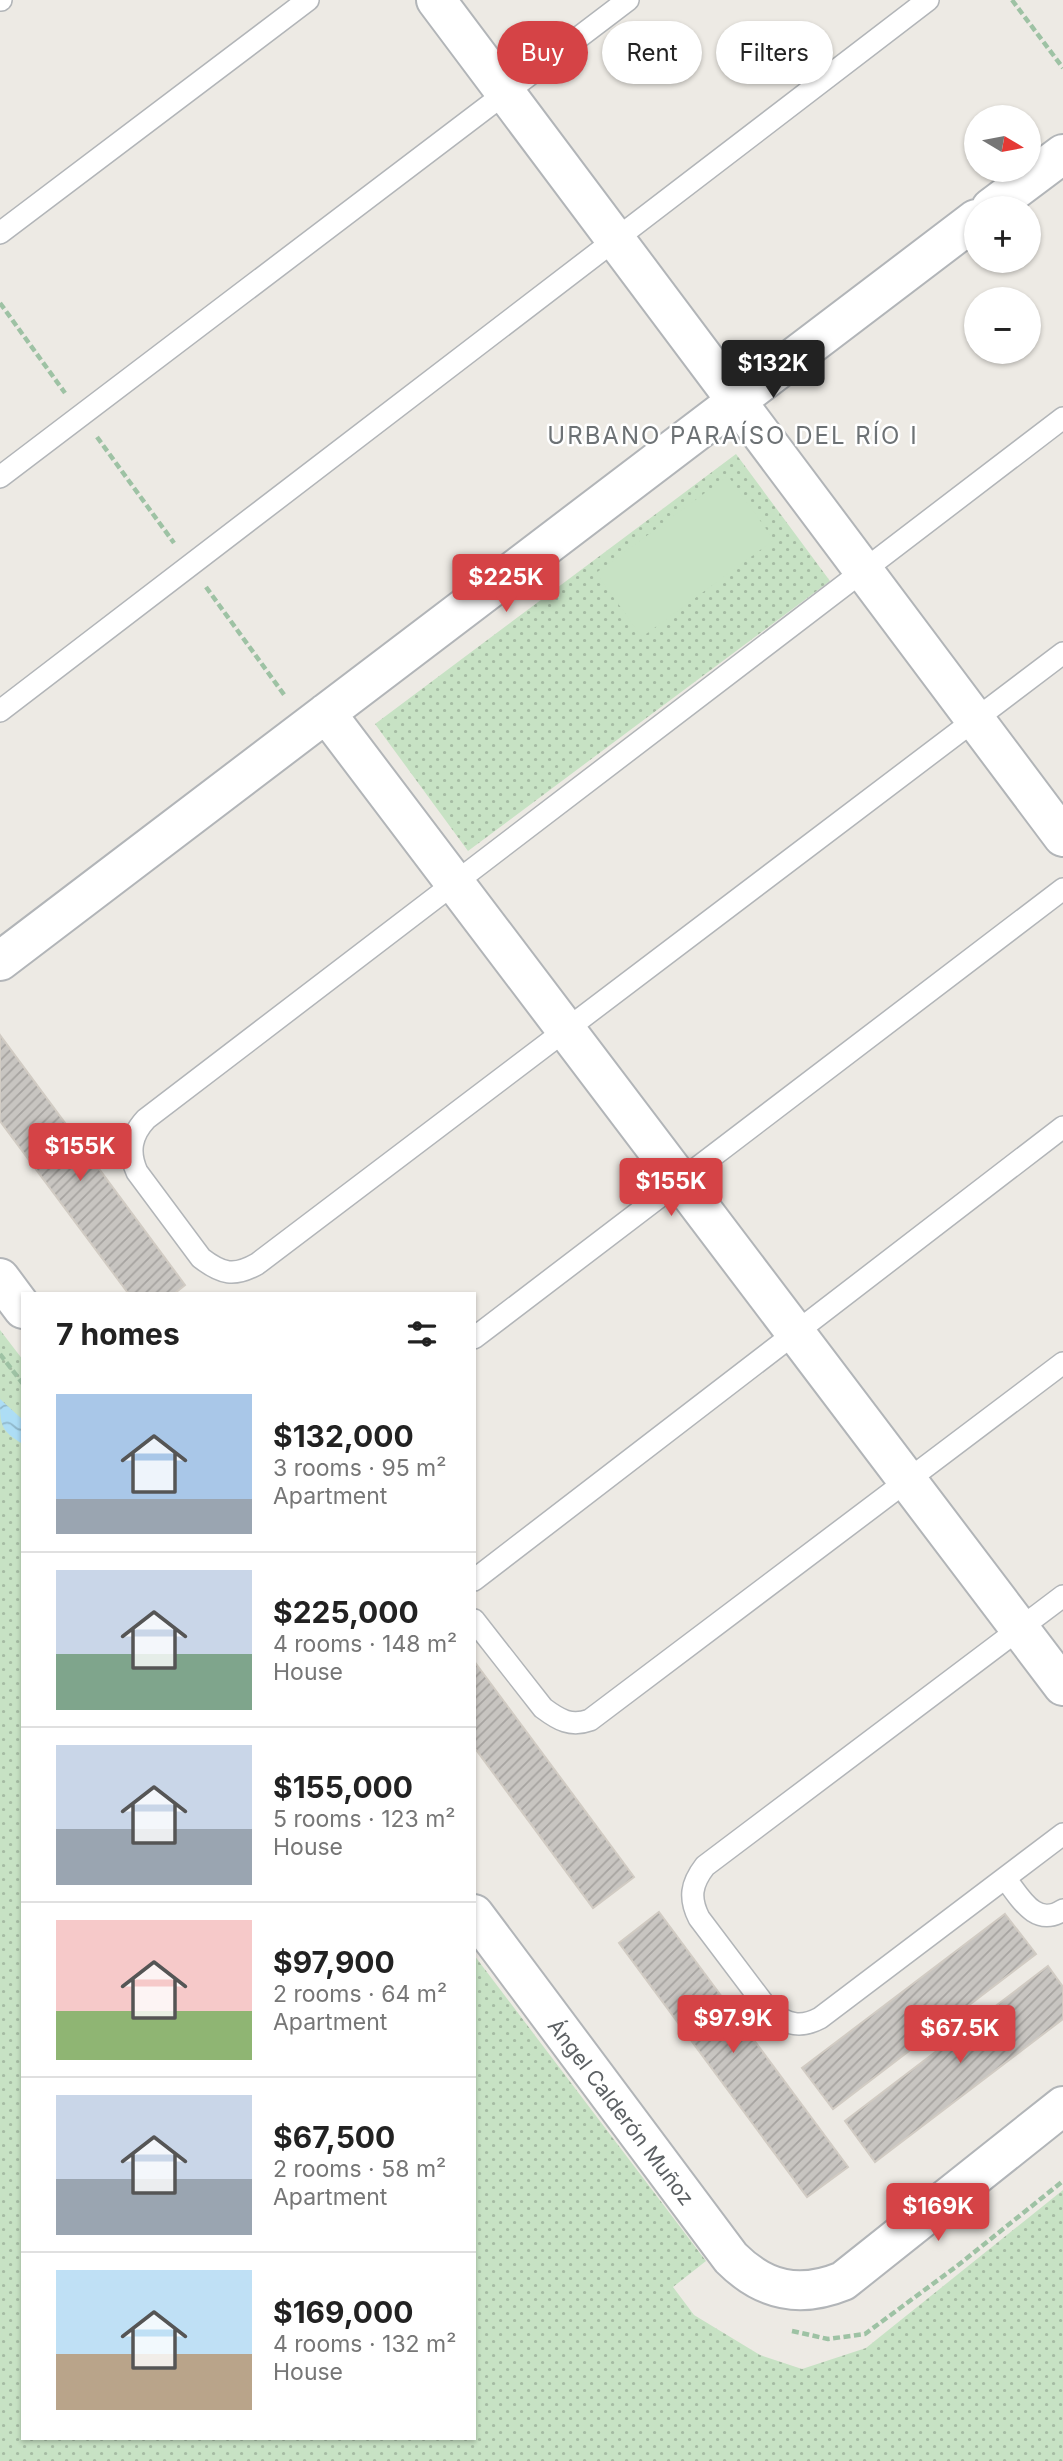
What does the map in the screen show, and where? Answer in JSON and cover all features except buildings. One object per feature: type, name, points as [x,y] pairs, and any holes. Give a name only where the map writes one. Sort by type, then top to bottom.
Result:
[{"type":"street","points":[[436,0],[1063,836]]},
{"type":"street","points":[[1007,196],[1063,154]]},
{"type":"street","points":[[0,961],[964,228]]},
{"type":"street","points":[[317,720],[455,884],[1063,1686]]},
{"type":"street","points":[[0,1278],[21,1306]]},
{"type":"street","name":"Ángel Calderón Muñoz","points":[[476,1917],[731,2259],[747,2274],[764,2284],[784,2290],[802,2291],[825,2289],[843,2281],[1063,2106]]},
{"type":"lane","points":[[0,233],[308,0]]},
{"type":"lane","points":[[0,477],[628,0]]},
{"type":"lane","points":[[0,711],[928,0]]},
{"type":"lane","points":[[1063,418],[146,1119],[135,1130],[131,1146],[131,1160],[137,1172],[201,1258],[212,1267],[227,1272],[242,1272],[257,1264],[1063,653]]},
{"type":"lane","points":[[476,1336],[1063,889]]},
{"type":"lane","points":[[476,1578],[1063,1126]]},
{"type":"lane","points":[[476,1623],[543,1708],[567,1723],[590,1720],[1063,1363]]},
{"type":"lane","points":[[1063,1596],[705,1866],[692,1890],[693,1906],[699,1918],[771,2012],[781,2020],[796,2025],[810,2023],[1063,1834]]},
{"type":"lane","points":[[1005,1878],[1034,1913],[1056,1915],[1063,1910]]},
{"type":"path","points":[[1012,0],[1063,68]]},
{"type":"path","points":[[0,303],[190,565],[317,720]]},
{"type":"path","points":[[0,1354],[21,1381]]},
{"type":"path","points":[[788,2330],[828,2339],[865,2334],[957,2266],[1063,2181]]},
{"type":"green space","points":[[736,454],[830,581],[468,851],[375,724]]},
{"type":"green space","points":[[728,476],[774,540],[642,637],[596,573]]},
{"type":"green space","points":[[0,1330],[21,1357],[21,2440],[476,2440],[476,1958],[706,2261],[673,2287],[694,2315],[760,2355],[802,2369],[866,2348],[1063,2190],[1063,2461],[0,2461]]},
{"type":"water","points":[[0,1399],[21,1418],[21,1443],[6,1431],[0,1415]]},
{"type":"district","name":"URBANO PARAÍSO DEL RÍO I","points":[[733,435]]}]
